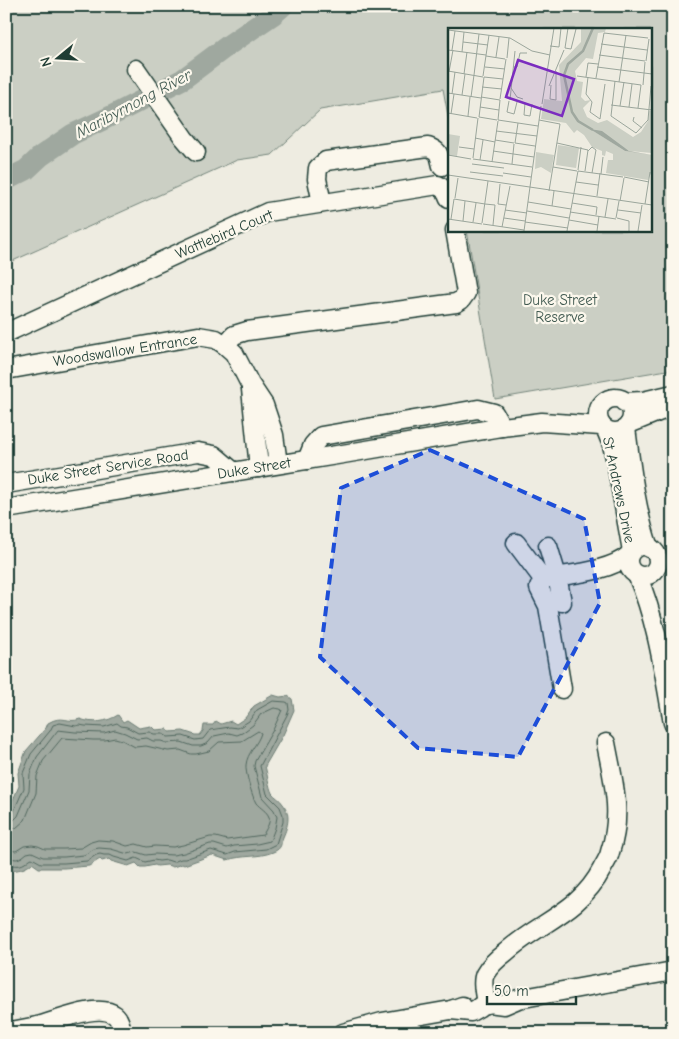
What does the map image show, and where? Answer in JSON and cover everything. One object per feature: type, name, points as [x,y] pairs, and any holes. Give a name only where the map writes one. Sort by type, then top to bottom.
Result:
[{"type":"street","points":[[136,69],[184,138],[196,152]]},
{"type":"street","points":[[322,203],[317,179],[318,168],[326,161],[428,147],[435,149],[439,153],[442,166]]},
{"type":"street","name":"Wattlebird Court","points":[[6,333],[268,212],[438,185],[446,191],[448,196]]},
{"type":"street","points":[[278,464],[274,435],[264,405],[250,384],[234,353],[225,345],[234,336],[248,331],[456,304],[466,294],[455,231]]},
{"type":"street","name":"Woodswallow Entrance","points":[[6,370],[198,336],[216,339],[225,345]]},
{"type":"street","points":[[250,384],[254,406],[255,438],[259,468]]},
{"type":"street","points":[[624,402],[643,402],[673,394]]},
{"type":"street","points":[[628,426],[632,413],[624,402],[616,398],[605,401],[601,405],[598,410],[599,421],[604,428],[616,432],[622,431],[628,426],[673,406]]},
{"type":"street","name":"Duke Street","points":[[502,427],[549,414],[582,414],[601,405]]},
{"type":"street","name":"Duke Street","points":[[6,509],[502,427],[542,422],[604,428]]},
{"type":"street","name":"St Andrews Drive","points":[[628,426],[629,453],[642,523],[641,551]]},
{"type":"street","name":"St Andrews Drive","points":[[604,428],[612,446],[641,551]]},
{"type":"street","name":"Duke Street Service Road","points":[[6,484],[198,452],[214,454],[234,472]]},
{"type":"street","points":[[516,543],[550,577],[562,602]]},
{"type":"street","points":[[548,546],[550,577]]},
{"type":"street","points":[[641,551],[658,559],[644,572]]},
{"type":"street","points":[[641,551],[628,564],[644,572],[653,584],[654,622],[670,694],[673,723]]},
{"type":"street","points":[[562,689],[548,606],[539,588],[550,577],[602,568],[618,563],[641,551],[673,553]]},
{"type":"street","points":[[602,568],[644,572],[673,560]]},
{"type":"street","points":[[485,999],[484,975],[490,967],[516,943],[554,919],[589,890],[610,853],[615,835],[617,812],[616,795],[606,743]]},
{"type":"street","points":[[343,1033],[382,1022],[451,1010],[471,1004],[478,997],[485,999],[496,994],[506,998],[518,999],[670,972]]},
{"type":"street","points":[[6,1032],[38,1026],[75,1014],[99,1011],[115,1015],[119,1019],[122,1033]]},
{"type":"highlighted area","points":[[430,450],[584,519],[600,603],[518,757],[418,748],[320,657],[341,488]]},
{"type":"green space","name":"Duke Street Reserve","points":[[6,6],[673,6],[673,369],[495,399],[467,231],[652,231],[652,28],[448,28],[448,116],[443,89],[320,110],[272,155],[237,160],[6,264]]},
{"type":"water","points":[[273,695],[280,697],[288,696],[292,699],[294,710],[283,735],[265,766],[272,793],[286,808],[288,816],[281,846],[278,849],[267,854],[227,860],[212,855],[173,867],[155,865],[140,867],[136,863],[128,866],[109,859],[102,861],[100,859],[89,866],[39,868],[32,863],[25,868],[10,871],[6,867],[6,816],[19,786],[18,773],[26,751],[46,728],[48,723],[58,719],[80,719],[100,722],[118,715],[123,722],[127,720],[139,728],[151,726],[155,730],[167,729],[169,732],[183,731],[200,735],[204,725],[213,725],[216,721],[221,724],[231,721],[236,724],[245,718],[254,706]]},
{"type":"waterway","name":"Maribyrnong River","points":[[6,180],[26,170],[41,156],[73,134],[183,79],[283,6]]}]
